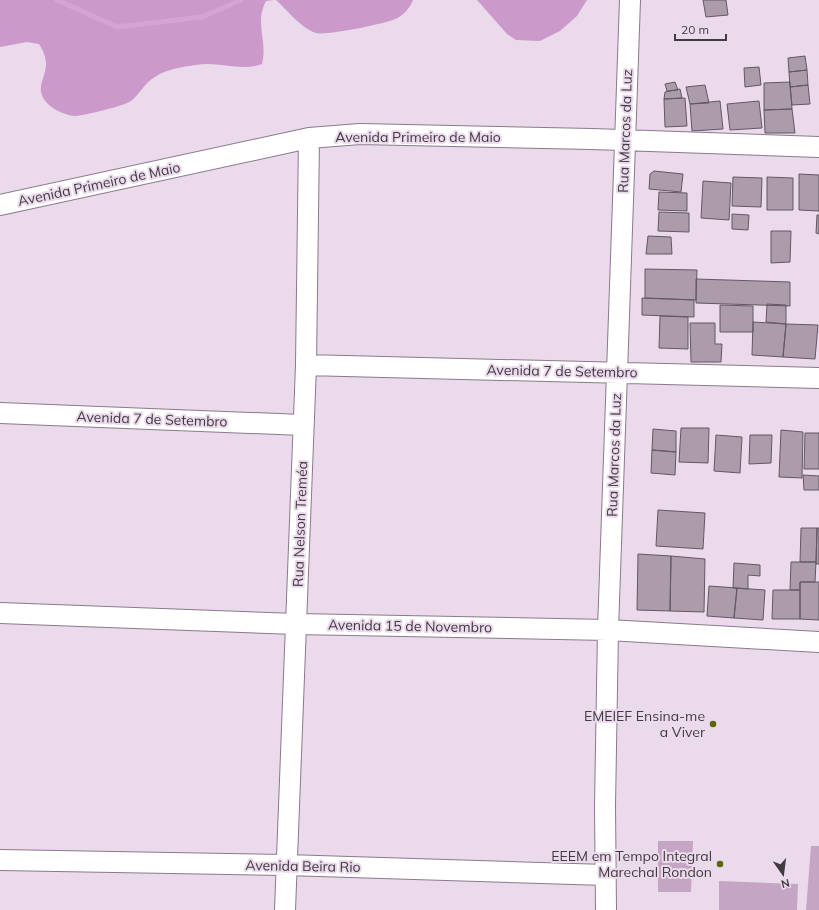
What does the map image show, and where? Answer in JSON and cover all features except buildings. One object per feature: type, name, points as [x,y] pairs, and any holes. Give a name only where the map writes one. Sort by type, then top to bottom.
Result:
[{"type":"street","name":"Rua Marcos da Luz","points":[[606,910],[605,806],[608,630],[630,0]]},
{"type":"street","name":"Avenida Primeiro de Maio","points":[[0,205],[309,138],[360,134],[819,147]]},
{"type":"street","name":"Rua Nelson Treméa","points":[[285,910],[306,365],[309,138]]},
{"type":"street","name":"Avenida 7 de Setembro","points":[[306,365],[819,378]]},
{"type":"street","name":"Avenida 7 de Setembro","points":[[0,413],[303,425]]},
{"type":"street","name":"Avenida 15 de Novembro","points":[[0,613],[296,624],[608,630],[819,642]]},
{"type":"street","name":"Avenida Beira Rio","points":[[0,860],[286,865],[606,875]]},
{"type":"shaded area","points":[[0,0],[274,0],[266,1],[261,18],[263,47],[262,64],[238,67],[204,64],[169,70],[151,79],[131,101],[127,103],[105,110],[76,116],[65,114],[57,110],[48,104],[41,94],[41,84],[46,61],[39,44],[27,42],[0,47]]},
{"type":"shaded area","points":[[276,0],[413,0],[406,11],[395,19],[355,29],[331,33],[316,33],[310,31],[294,18]]},
{"type":"shaded area","points":[[477,0],[587,0],[577,16],[560,31],[540,41],[516,40],[507,34]]},
{"type":"shaded area","points":[[658,841],[693,841],[691,892],[658,892]]},
{"type":"shaded area","points":[[811,846],[819,846],[819,910],[806,910]]},
{"type":"shaded area","points":[[719,881],[798,884],[797,910],[719,910]]},
{"type":"waterway","points":[[57,0],[117,27],[202,17],[241,0]]},
{"type":"place","name":"EMEIEF Ensina-me a Viver","points":[[713,724]]},
{"type":"place","name":"EEEM em Tempo Integral Marechal Rondon","points":[[720,864]]}]
